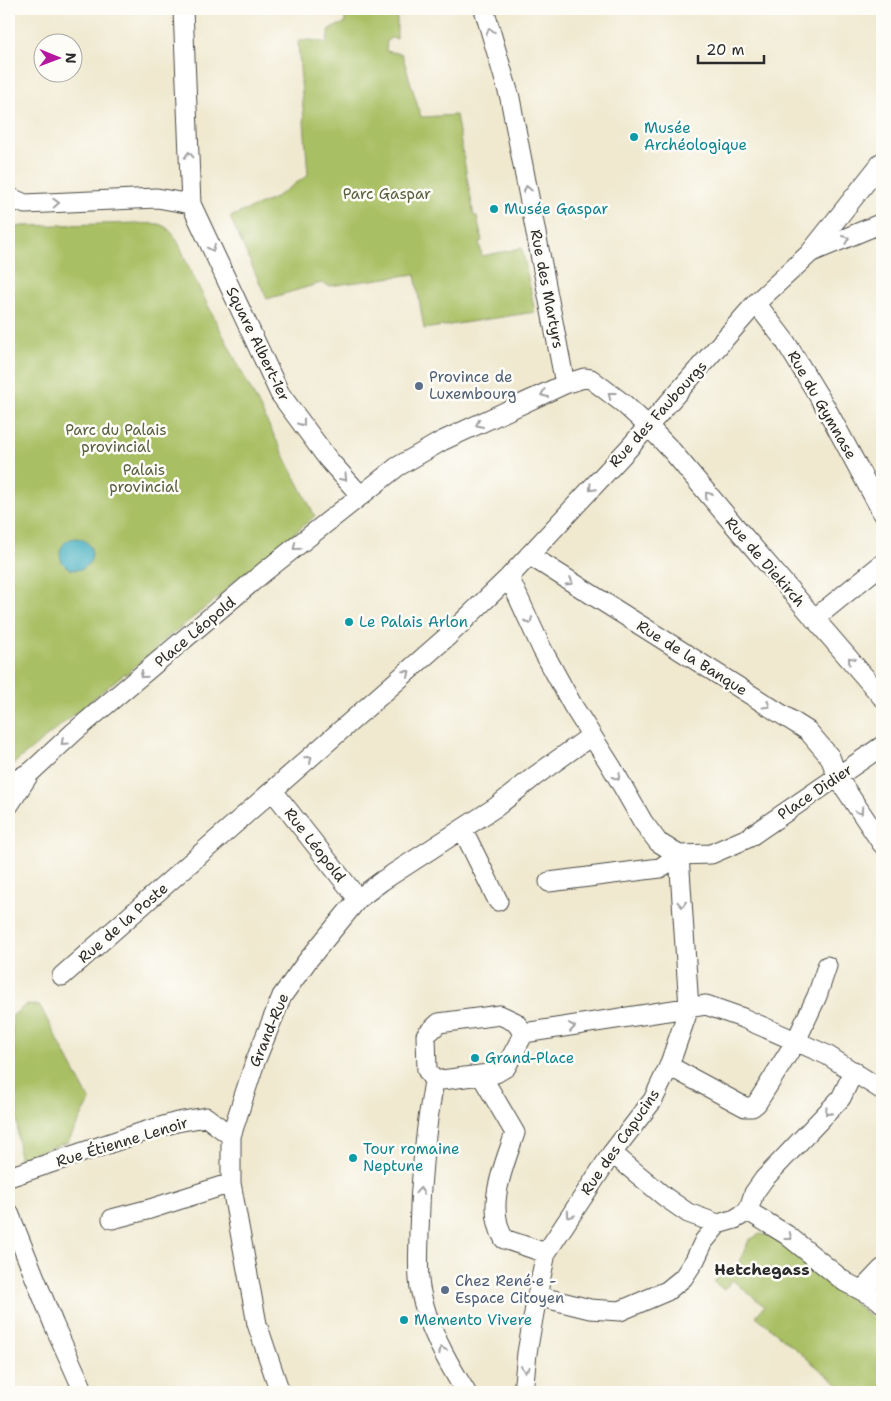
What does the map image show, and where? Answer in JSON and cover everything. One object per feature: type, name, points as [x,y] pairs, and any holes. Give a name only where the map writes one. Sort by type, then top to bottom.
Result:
[{"type":"street","name":"Square Albert-1er","points":[[183,9],[191,204],[280,394],[328,459],[361,496]]},
{"type":"street","name":"Rue des Martyrs","points":[[484,9],[510,98],[565,384]]},
{"type":"street","name":"Rue des Faubourgs","points":[[273,791],[450,635],[529,556],[648,426],[756,303],[809,254],[882,162]]},
{"type":"street","points":[[9,197],[25,204],[157,198],[191,204]]},
{"type":"street","name":"Rue des Faubourgs","points":[[809,254],[882,223]]},
{"type":"street","name":"Rue du Gymnase","points":[[756,303],[786,341],[826,408],[882,512]]},
{"type":"street","points":[[565,384],[584,378],[591,379],[624,404],[648,426]]},
{"type":"street","name":"Place Léopold","points":[[32,771],[74,732],[264,572],[398,467],[442,441],[565,384]]},
{"type":"street","name":"Rue de Diekirch","points":[[648,426],[672,451],[882,697]]},
{"type":"street","name":"Rue de la Banque","points":[[529,556],[808,730],[830,757],[838,778],[882,844]]},
{"type":"street","points":[[814,619],[882,564]]},
{"type":"street","points":[[509,576],[542,649],[573,706],[643,822],[658,842],[679,856],[660,868],[548,882]]},
{"type":"street","name":"Grand-Rue","points":[[280,1392],[257,1324],[232,1183],[231,1136],[255,1062],[282,996],[308,960],[358,899],[382,881],[463,830],[591,736]]},
{"type":"street","name":"Place Didier","points":[[679,856],[711,854],[748,838],[882,746]]},
{"type":"street","points":[[9,784],[32,771]]},
{"type":"street","points":[[9,805],[32,771]]},
{"type":"street","name":"Rue de la Poste","points":[[62,976],[273,791]]},
{"type":"street","name":"Rue Léopold","points":[[273,791],[358,899]]},
{"type":"street","points":[[463,830],[498,901]]},
{"type":"street","name":"Rue des Capucins","points":[[522,1392],[536,1296],[546,1254],[612,1153],[653,1100],[669,1066],[689,1008],[679,856]]},
{"type":"street","points":[[669,1066],[745,1107],[752,1107],[757,1103],[796,1041],[817,996],[827,966]]},
{"type":"street","points":[[524,1034],[706,1005],[742,1018],[827,1055],[882,1090]]},
{"type":"street","points":[[466,1392],[433,1333],[420,1288],[418,1256],[424,1135],[434,1081],[427,1070],[426,1035],[439,1023],[500,1015],[515,1022],[524,1034]]},
{"type":"street","points":[[434,1081],[496,1073],[506,1067],[524,1034]]},
{"type":"street","points":[[536,1296],[590,1309],[620,1311],[667,1291],[683,1278],[695,1260],[704,1241],[718,1224],[748,1211],[754,1193],[764,1179],[841,1098],[854,1071]]},
{"type":"street","points":[[481,1075],[515,1133],[500,1179],[495,1205],[497,1227],[504,1239],[546,1254]]},
{"type":"street","name":"Rue Étienne Lenoir","points":[[11,1179],[177,1122],[206,1117],[231,1136]]},
{"type":"street","points":[[612,1153],[665,1197],[688,1213],[718,1224]]},
{"type":"street","points":[[112,1219],[150,1210],[232,1183]]},
{"type":"street","points":[[748,1211],[787,1235],[844,1282],[862,1290],[882,1303]]},
{"type":"street","points":[[9,1213],[54,1325],[84,1392]]},
{"type":"street","points":[[862,1290],[882,1269]]},
{"type":"green space","name":"Parc Gaspar","points":[[345,9],[400,9],[397,15],[397,39],[391,38],[387,41],[386,51],[402,54],[421,117],[456,115],[474,216],[477,216],[482,241],[479,242],[482,256],[522,248],[535,312],[424,329],[415,274],[329,286],[321,283],[267,299],[230,217],[273,199],[308,175],[298,41],[311,40],[327,43],[329,29],[345,23]]},
{"type":"green space","name":"Palais provincial","points":[[137,223],[164,226],[178,241],[188,266],[315,516],[242,577],[240,576],[220,596],[157,646],[159,648],[148,657],[146,656],[137,666],[135,665],[126,675],[125,673],[12,765],[9,765],[9,229],[22,226]]},
{"type":"green space","points":[[27,1004],[40,1006],[90,1101],[68,1142],[19,1159],[12,1016]]},
{"type":"green space","points":[[760,1234],[783,1242],[882,1326],[882,1392],[847,1392],[756,1316],[764,1306],[732,1280],[724,1290],[714,1282],[725,1269],[731,1267],[736,1269],[749,1240]]},
{"type":"water","points":[[76,538],[82,539],[87,543],[91,548],[91,560],[87,565],[82,569],[76,570],[70,569],[65,565],[61,560],[60,554],[61,548],[65,543],[70,539]]},
{"type":"place","name":"Musée Archéologique","points":[[634,137]]},
{"type":"place","name":"Musée Gaspar","points":[[494,209]]},
{"type":"place","name":"Province de Luxembourg","points":[[419,386]]},
{"type":"place","name":"Le Palais Arlon","points":[[349,622]]},
{"type":"place","name":"Grand-Place","points":[[475,1058]]},
{"type":"place","name":"Tour romaine Neptune","points":[[353,1158]]},
{"type":"place","name":"Chez René·e - Espace Citoyen","points":[[445,1290]]},
{"type":"place","name":"Memento Vivere","points":[[404,1320]]},
{"type":"district","name":"Hetchegass","points":[[762,1269]]},
{"type":"park label","name":"Parc du Palais provincial","points":[[116,438]]}]
